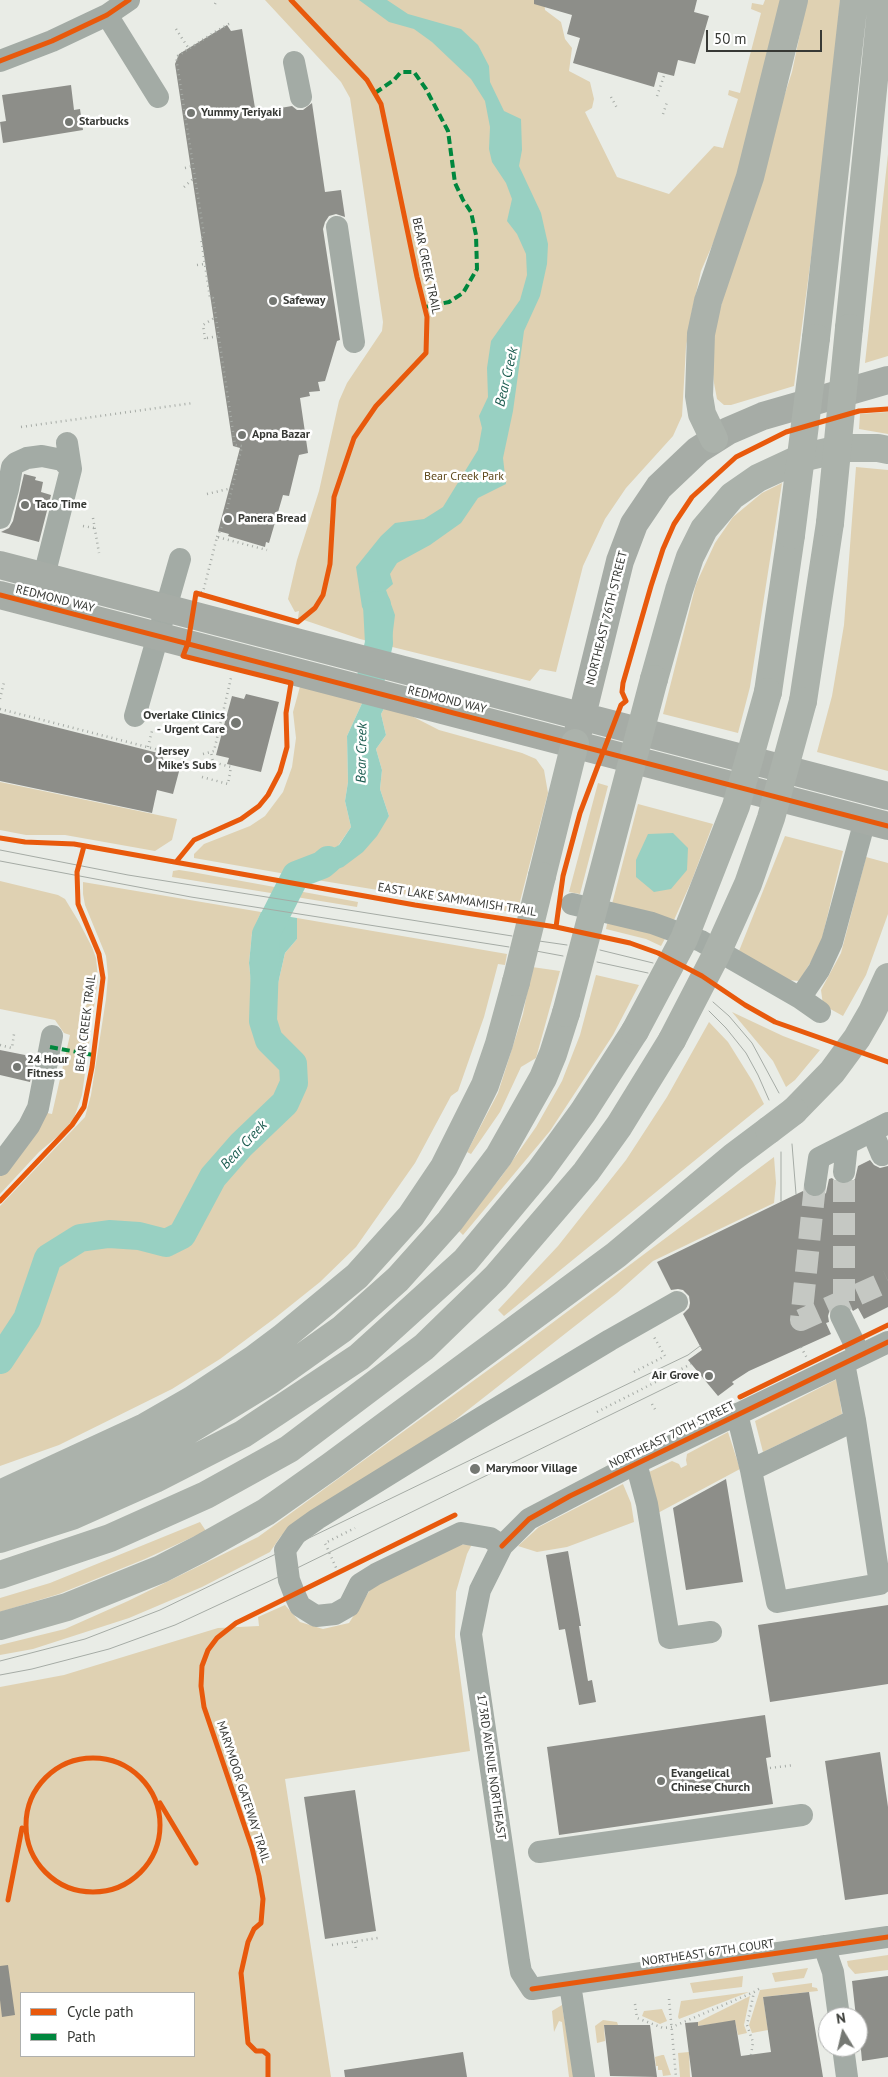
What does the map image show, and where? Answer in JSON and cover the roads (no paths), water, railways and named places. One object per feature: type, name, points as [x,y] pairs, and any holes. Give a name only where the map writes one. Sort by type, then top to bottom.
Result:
[{"type":"highway","points":[[714,439],[702,414],[699,396],[701,334],[708,301],[750,177],[794,0]]},
{"type":"highway","points":[[0,1539],[72,1516],[154,1479],[243,1434],[359,1357],[464,1261],[545,1163],[583,1112],[635,1031],[684,939],[736,806],[768,692],[791,535],[816,338],[854,0]]},
{"type":"highway","points":[[0,1575],[110,1538],[206,1495],[289,1449],[424,1347],[496,1277],[586,1172],[619,1126],[672,1040],[716,955],[748,884],[771,818],[803,701],[830,523],[882,0]]},
{"type":"highway","points":[[0,1514],[77,1486],[171,1441],[269,1381],[342,1329],[398,1279],[437,1235],[499,1156],[543,1078],[554,1054],[679,590],[690,557],[704,529],[732,496],[758,478],[801,458],[844,448],[878,448],[888,450]]},
{"type":"highway","points":[[0,1494],[145,1426],[192,1400],[275,1344],[357,1276],[411,1216],[444,1167],[485,1085],[499,1044],[516,982],[575,743]]},
{"type":"highway","points":[[0,1626],[67,1606],[161,1569],[236,1530],[266,1512],[331,1466],[408,1407],[616,1255],[733,1157],[794,1111],[820,1085],[849,1048],[872,1012],[888,977]]},
{"type":"main road","name":"NORTHEAST 76TH STREET","points":[[575,743],[620,561],[634,524],[649,500],[670,474],[714,439],[764,416],[888,380]]},
{"type":"main road","name":"REDMOND WAY","points":[[0,565],[166,608],[200,602],[352,656],[888,796]]},
{"type":"main road","name":"REDMOND WAY","points":[[0,595],[877,823]]},
{"type":"street","points":[[0,61],[52,41],[107,16],[129,0]]},
{"type":"street","points":[[107,16],[158,97]]},
{"type":"street","points":[[294,62],[301,97]]},
{"type":"street","points":[[337,227],[354,342]]},
{"type":"street","points":[[44,576],[71,469],[67,443]]},
{"type":"street","points":[[1,515],[11,472],[16,462],[42,456],[62,460],[71,469]]},
{"type":"street","points":[[135,716],[180,559]]},
{"type":"street","points":[[800,998],[819,970],[832,942],[877,823]]},
{"type":"street","points":[[572,904],[652,923],[700,941],[800,998],[820,1012]]},
{"type":"street","points":[[0,1165],[29,1126],[38,1108],[52,1036]]},
{"type":"street","points":[[814,1185],[819,1158],[884,1126],[882,1155]]},
{"type":"street","points":[[844,1172],[847,1144]]},
{"type":"street","points":[[502,1546],[490,1538],[461,1533],[376,1574],[360,1584],[349,1606],[335,1614],[316,1616],[300,1606],[289,1580],[285,1550],[296,1534],[317,1519],[482,1417],[677,1302]]},
{"type":"street","points":[[737,1414],[751,1470],[777,1602],[880,1584],[855,1420],[852,1359],[841,1316]]},
{"type":"street","name":"NORTHEAST 70TH STREET","points":[[502,1546],[529,1519],[570,1496],[888,1342]]},
{"type":"street","points":[[751,1470],[855,1420]]},
{"type":"street","points":[[636,1463],[648,1504],[669,1638],[711,1632]]},
{"type":"street","name":"173RD AVENUE NORTHEAST","points":[[502,1546],[480,1590],[471,1634],[519,1961],[521,1972],[532,1989]]},
{"type":"street","points":[[539,1852],[802,1815]]},
{"type":"street","name":"NORTHEAST 67TH COURT","points":[[532,1989],[888,1937]]},
{"type":"street","points":[[824,1946],[833,1972],[838,2007]]},
{"type":"street","points":[[570,1984],[584,2077]]},
{"type":"street","points":[[844,2057],[847,2077]]},
{"type":"water","points":[[359,0],[387,0],[408,14],[461,29],[478,45],[489,66],[490,82],[504,111],[521,119],[522,150],[519,166],[541,213],[548,244],[547,264],[540,296],[524,331],[513,411],[503,458],[506,484],[478,498],[461,523],[430,545],[397,563],[390,574],[393,584],[386,590],[395,615],[391,647],[376,643],[372,624],[362,607],[356,567],[381,536],[395,523],[424,519],[443,507],[478,450],[482,428],[479,416],[488,397],[487,368],[491,341],[520,300],[527,275],[526,254],[517,234],[507,221],[512,199],[506,183],[492,162],[489,149],[490,127],[485,101],[471,79],[432,42],[414,29],[389,22]]},
{"type":"water","points":[[364,699],[386,705],[381,714],[386,735],[376,749],[382,770],[380,789],[389,816],[377,836],[363,852],[343,867],[311,879],[286,874],[339,845],[351,827],[345,801],[348,782],[347,736]]},
{"type":"water","points":[[673,833],[688,848],[687,870],[671,889],[654,892],[636,877],[636,860],[648,834]]},
{"type":"water","points":[[261,912],[297,918],[297,939],[285,953],[271,1014],[255,1021],[249,963],[252,933]]},
{"type":"waterway","name":"Bear Creek","points":[[369,686],[379,643],[377,605]]},
{"type":"waterway","name":"Bear Creek","points":[[0,1360],[27,1319],[48,1258],[80,1238],[109,1234],[139,1236],[166,1243],[182,1235],[213,1177],[241,1145],[285,1103],[294,1083],[293,1064],[269,1040],[263,1021],[266,934],[296,875],[322,865],[328,860]]},
{"type":"tunnel","points":[[844,1172],[844,1301]]},
{"type":"tunnel","points":[[815,1185],[801,1320],[888,1281]]},
{"type":"tram line","points":[[0,850],[128,875],[512,936]]},
{"type":"tram line","points":[[0,861],[191,897],[509,947]]},
{"type":"tram line","points":[[539,941],[567,945]]},
{"type":"tram line","points":[[600,950],[653,963]]},
{"type":"tram line","points":[[536,951],[563,956]]},
{"type":"tram line","points":[[597,962],[648,973]]},
{"type":"tram line","points":[[713,1002],[729,1016],[752,1043],[779,1093]]},
{"type":"tram line","points":[[709,1011],[726,1028],[746,1053],[769,1100]]},
{"type":"tram line","points":[[792,1144],[796,1194]]},
{"type":"tram line","points":[[781,1152],[781,1201]]},
{"type":"tram line","points":[[0,1661],[85,1639],[160,1610],[688,1355],[700,1346]]},
{"type":"tram line","points":[[0,1675],[32,1669],[109,1649],[175,1625],[289,1572],[698,1372]]},
{"type":"place","name":"Yummy Teriyaki","points":[[191,113]]},
{"type":"place","name":"Starbucks","points":[[69,122]]},
{"type":"place","name":"Safeway","points":[[273,301]]},
{"type":"place","name":"Apna Bazar","points":[[242,435]]},
{"type":"place","name":"Taco Time","points":[[25,505]]},
{"type":"place","name":"Panera Bread","points":[[228,519]]},
{"type":"place","name":"Overlake Clinics - Urgent Care","points":[[236,723]]},
{"type":"place","name":"Jersey Mike's Subs","points":[[148,759]]},
{"type":"place","name":"24 Hour Fitness","points":[[17,1067]]},
{"type":"place","name":"Air Grove","points":[[709,1376]]},
{"type":"place","name":"Marymoor Village","points":[[475,1469]]},
{"type":"place","name":"Evangelical Chinese Church","points":[[661,1781]]},
{"type":"park label","name":"Bear Creek Park","points":[[464,477]]}]
